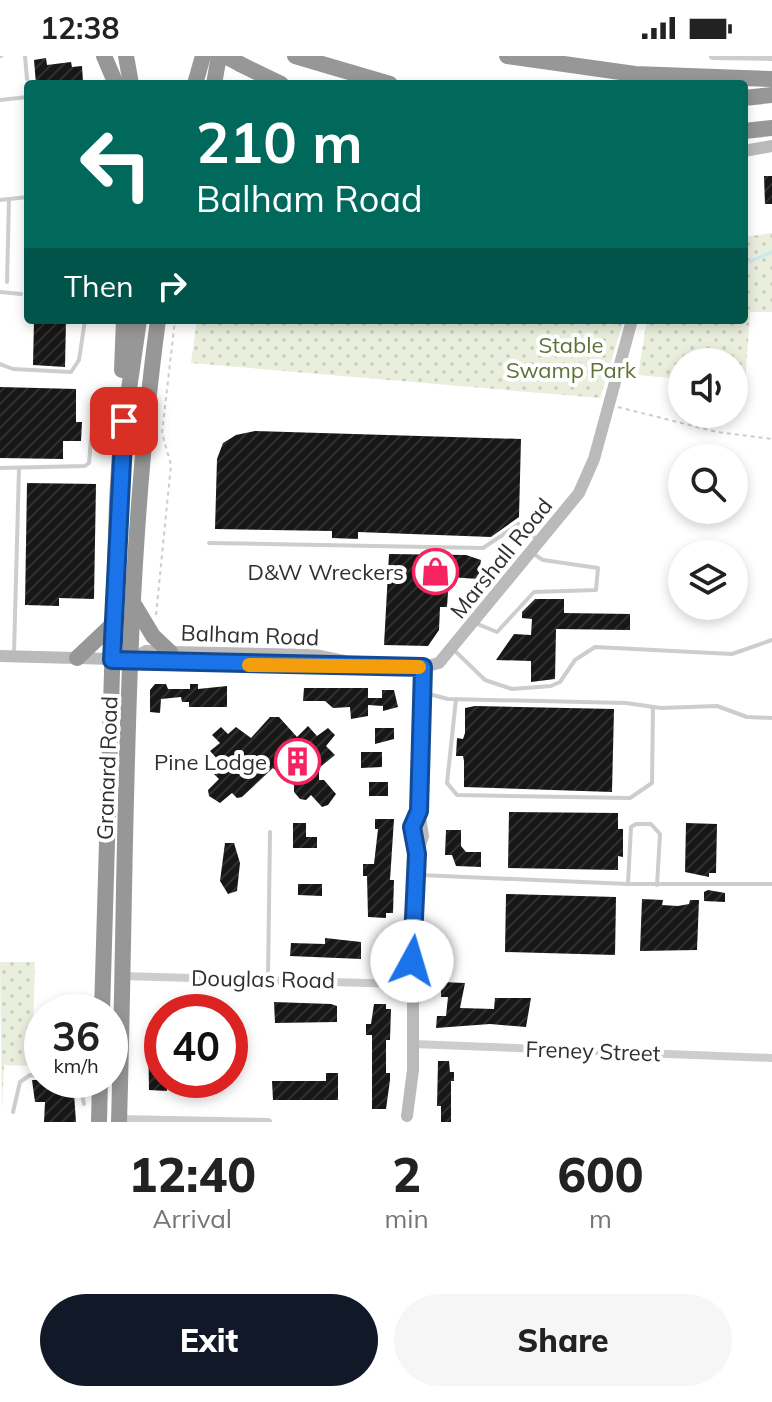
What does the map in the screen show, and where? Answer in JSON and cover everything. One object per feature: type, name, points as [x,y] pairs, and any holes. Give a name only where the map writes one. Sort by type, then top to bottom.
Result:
[{"type":"highway","points":[[104,56],[114,80]]},
{"type":"highway","points":[[126,56],[130,80]]},
{"type":"highway","points":[[196,80],[203,56]]},
{"type":"highway","points":[[295,56],[376,80]]},
{"type":"highway","points":[[507,56],[635,74],[772,79]]},
{"type":"highway","points":[[216,80],[228,59],[273,80]]},
{"type":"highway","points":[[748,98],[772,95]]},
{"type":"highway","points":[[748,124],[772,121]]},
{"type":"highway","points":[[748,131],[772,128]]},
{"type":"highway","points":[[120,451],[124,324]]},
{"type":"highway","name":"Granard Road","points":[[103,994],[120,451],[138,324]]},
{"type":"highway","name":"Granard Road","points":[[119,1120],[132,659],[143,450],[158,324]]},
{"type":"highway","points":[[135,606],[153,636],[170,652]]},
{"type":"highway","points":[[77,658],[113,624]]},
{"type":"highway","points":[[99,1122],[100,1098]]},
{"type":"street","points":[[713,56],[772,57]]},
{"type":"street","points":[[748,150],[772,146]]},
{"type":"street","name":"Marshall Road","points":[[423,667],[439,663],[453,649],[583,486],[631,324]]},
{"type":"street","name":"Balham Road","points":[[132,659],[146,651],[315,655],[367,666]]},
{"type":"street","name":"Balham Road","points":[[0,656],[132,659],[145,663],[423,667]]},
{"type":"street","points":[[408,1120],[413,1044],[408,988],[419,990],[421,981],[412,973],[417,854],[412,827],[419,811],[423,667]]},
{"type":"street","name":"Douglas Road","points":[[123,976],[268,979],[408,988]]},
{"type":"street","name":"Freney Street","points":[[413,1044],[772,1058]]},
{"type":"street","points":[[119,1120],[268,1122]]},
{"type":"lane","points":[[25,56],[27,79]]},
{"type":"lane","points":[[0,100],[24,97]]},
{"type":"lane","points":[[0,200],[24,197]]},
{"type":"lane","points":[[7,282],[9,199]]},
{"type":"lane","points":[[0,292],[21,294]]},
{"type":"lane","points":[[0,364],[13,369],[71,372],[79,360],[84,324]]},
{"type":"lane","points":[[0,468],[80,467],[89,463],[94,405]]},
{"type":"lane","points":[[14,657],[19,468]]},
{"type":"lane","points":[[209,543],[483,548],[519,524],[543,560],[598,568],[599,585],[594,592],[541,590],[524,600],[497,632],[475,623]]},
{"type":"lane","points":[[453,649],[485,680],[512,689],[551,686],[560,682],[575,660],[595,647],[732,654],[772,640]]},
{"type":"lane","points":[[423,693],[456,699],[626,703],[653,707],[717,706],[747,717],[772,718]]},
{"type":"lane","points":[[456,699],[447,783],[457,795],[630,798],[652,783],[653,707]]},
{"type":"lane","points":[[628,884],[631,827],[651,824],[660,834],[657,885]]},
{"type":"lane","points":[[268,979],[270,832]]},
{"type":"lane","points":[[417,875],[657,885],[772,884]]},
{"type":"lane","points":[[13,1112],[20,1082],[24,1079]]},
{"type":"lane","points":[[83,1098],[84,1104]]},
{"type":"path","points":[[153,636],[158,630],[155,604],[171,465],[162,433],[175,324]]},
{"type":"path","points":[[609,404],[717,432],[772,439]]},
{"type":"green space","points":[[772,233],[772,312],[750,312],[748,348],[668,348],[668,378],[638,375],[646,324],[748,324],[748,236]]},
{"type":"green space","name":"Stable Swamp Park","points":[[196,324],[622,324],[600,398],[191,363]]},
{"type":"green space","points":[[0,962],[35,962],[34,994],[24,994],[24,1066],[4,1065],[2,1110]]},
{"type":"building","points":[[46,58],[47,65],[71,62],[72,67],[82,66],[83,80],[36,80],[34,60]]},
{"type":"building","points":[[764,176],[772,176],[772,204],[765,204]]},
{"type":"building","points":[[34,324],[66,324],[65,367],[33,365]]},
{"type":"building","points":[[0,387],[76,389],[76,422],[82,422],[81,441],[63,441],[63,459],[0,458]]},
{"type":"building","points":[[255,431],[521,439],[519,517],[491,537],[358,532],[358,539],[332,538],[332,531],[215,529],[217,459],[223,443],[236,435]]},
{"type":"building","points":[[27,483],[96,484],[94,599],[59,598],[59,606],[25,605]]},
{"type":"building","points":[[389,554],[466,555],[481,560],[478,579],[449,577],[447,607],[440,607],[439,630],[428,646],[384,645]]},
{"type":"building","points":[[535,599],[564,599],[564,613],[630,614],[630,630],[556,629],[555,679],[531,682],[531,661],[496,660],[514,634],[531,635],[532,619],[522,618],[522,612]]},
{"type":"building","points":[[155,684],[166,684],[168,689],[190,689],[190,684],[198,684],[198,689],[227,686],[227,707],[189,707],[189,702],[182,702],[181,697],[161,699],[160,713],[150,712],[150,690]]},
{"type":"building","points":[[304,688],[368,688],[368,698],[382,698],[382,690],[394,690],[398,707],[383,711],[383,706],[368,705],[368,716],[351,719],[350,707],[333,708],[325,701],[303,701]]},
{"type":"building","points":[[465,708],[614,709],[612,792],[464,787],[464,761],[463,756],[456,756],[457,738],[463,739],[465,733]]},
{"type":"building","name":"Pine Lodge","points":[[270,717],[279,717],[297,737],[308,726],[317,736],[328,728],[335,735],[326,746],[335,755],[319,768],[319,780],[324,780],[336,794],[328,805],[322,807],[311,795],[306,800],[300,799],[294,792],[294,785],[273,768],[242,797],[237,798],[232,793],[220,803],[209,796],[208,790],[219,779],[212,772],[221,763],[210,751],[220,743],[212,735],[221,727],[228,734],[236,727],[251,738]]},
{"type":"building","points":[[375,728],[394,728],[394,739],[375,744]]},
{"type":"building","points":[[361,752],[382,752],[382,767],[361,768]]},
{"type":"building","points":[[369,782],[388,782],[388,796],[369,796]]},
{"type":"building","points":[[509,812],[618,813],[618,829],[623,829],[623,857],[618,856],[618,870],[508,868]]},
{"type":"building","points":[[375,819],[394,819],[390,880],[394,880],[393,913],[386,913],[386,918],[368,917],[367,876],[363,876],[363,864],[374,864],[378,829],[375,829]]},
{"type":"building","points":[[293,823],[306,823],[306,837],[317,837],[317,848],[293,848]]},
{"type":"building","points":[[686,823],[717,824],[716,873],[709,873],[709,877],[685,872]]},
{"type":"building","points":[[446,830],[461,830],[461,846],[466,852],[481,852],[481,867],[456,866],[452,855],[445,855]]},
{"type":"building","points":[[225,843],[234,843],[240,863],[237,891],[228,894],[220,881]]},
{"type":"building","points":[[298,884],[322,884],[322,896],[298,895]]},
{"type":"building","points":[[704,892],[725,893],[725,902],[704,901]]},
{"type":"building","points":[[506,894],[616,897],[615,955],[505,952]]},
{"type":"building","points":[[642,899],[663,900],[662,905],[678,906],[689,904],[690,900],[699,900],[697,950],[640,951]]},
{"type":"building","points":[[325,938],[361,942],[361,959],[290,956],[291,943],[325,944]]},
{"type":"building","points":[[387,941],[394,949],[379,962],[372,954]]},
{"type":"building","points":[[441,982],[465,983],[460,1008],[494,1009],[495,998],[531,998],[526,1027],[490,1024],[436,1028],[437,1016],[446,1016],[448,997],[441,997]]},
{"type":"building","points":[[274,1002],[331,1004],[337,1006],[337,1022],[275,1023]]},
{"type":"building","points":[[374,1004],[386,1004],[386,1009],[391,1009],[390,1040],[386,1040],[386,1073],[390,1073],[390,1080],[386,1109],[372,1109],[372,1035],[366,1035],[366,1024],[371,1024]]},
{"type":"building","points":[[438,1061],[449,1061],[450,1072],[454,1072],[454,1081],[451,1081],[451,1122],[441,1122],[441,1106],[437,1106]]},
{"type":"building","points":[[326,1073],[338,1073],[338,1100],[273,1100],[272,1081],[326,1081]]},
{"type":"building","points":[[34,1098],[74,1098],[76,1122],[44,1122],[45,1102],[35,1102]]},
{"type":"waterway","points":[[748,262],[772,252]]},
{"type":"slow traffic","points":[[249,665],[419,667]]},
{"type":"place","name":"D&W Wreckers","points":[[435,572]]},
{"type":"place","name":"Pine Lodge","points":[[298,762]]},
{"type":"route","points":[[124,421],[117,502],[112,660],[258,666],[423,667],[419,811],[412,827],[417,854],[416,927],[412,961]]}]
